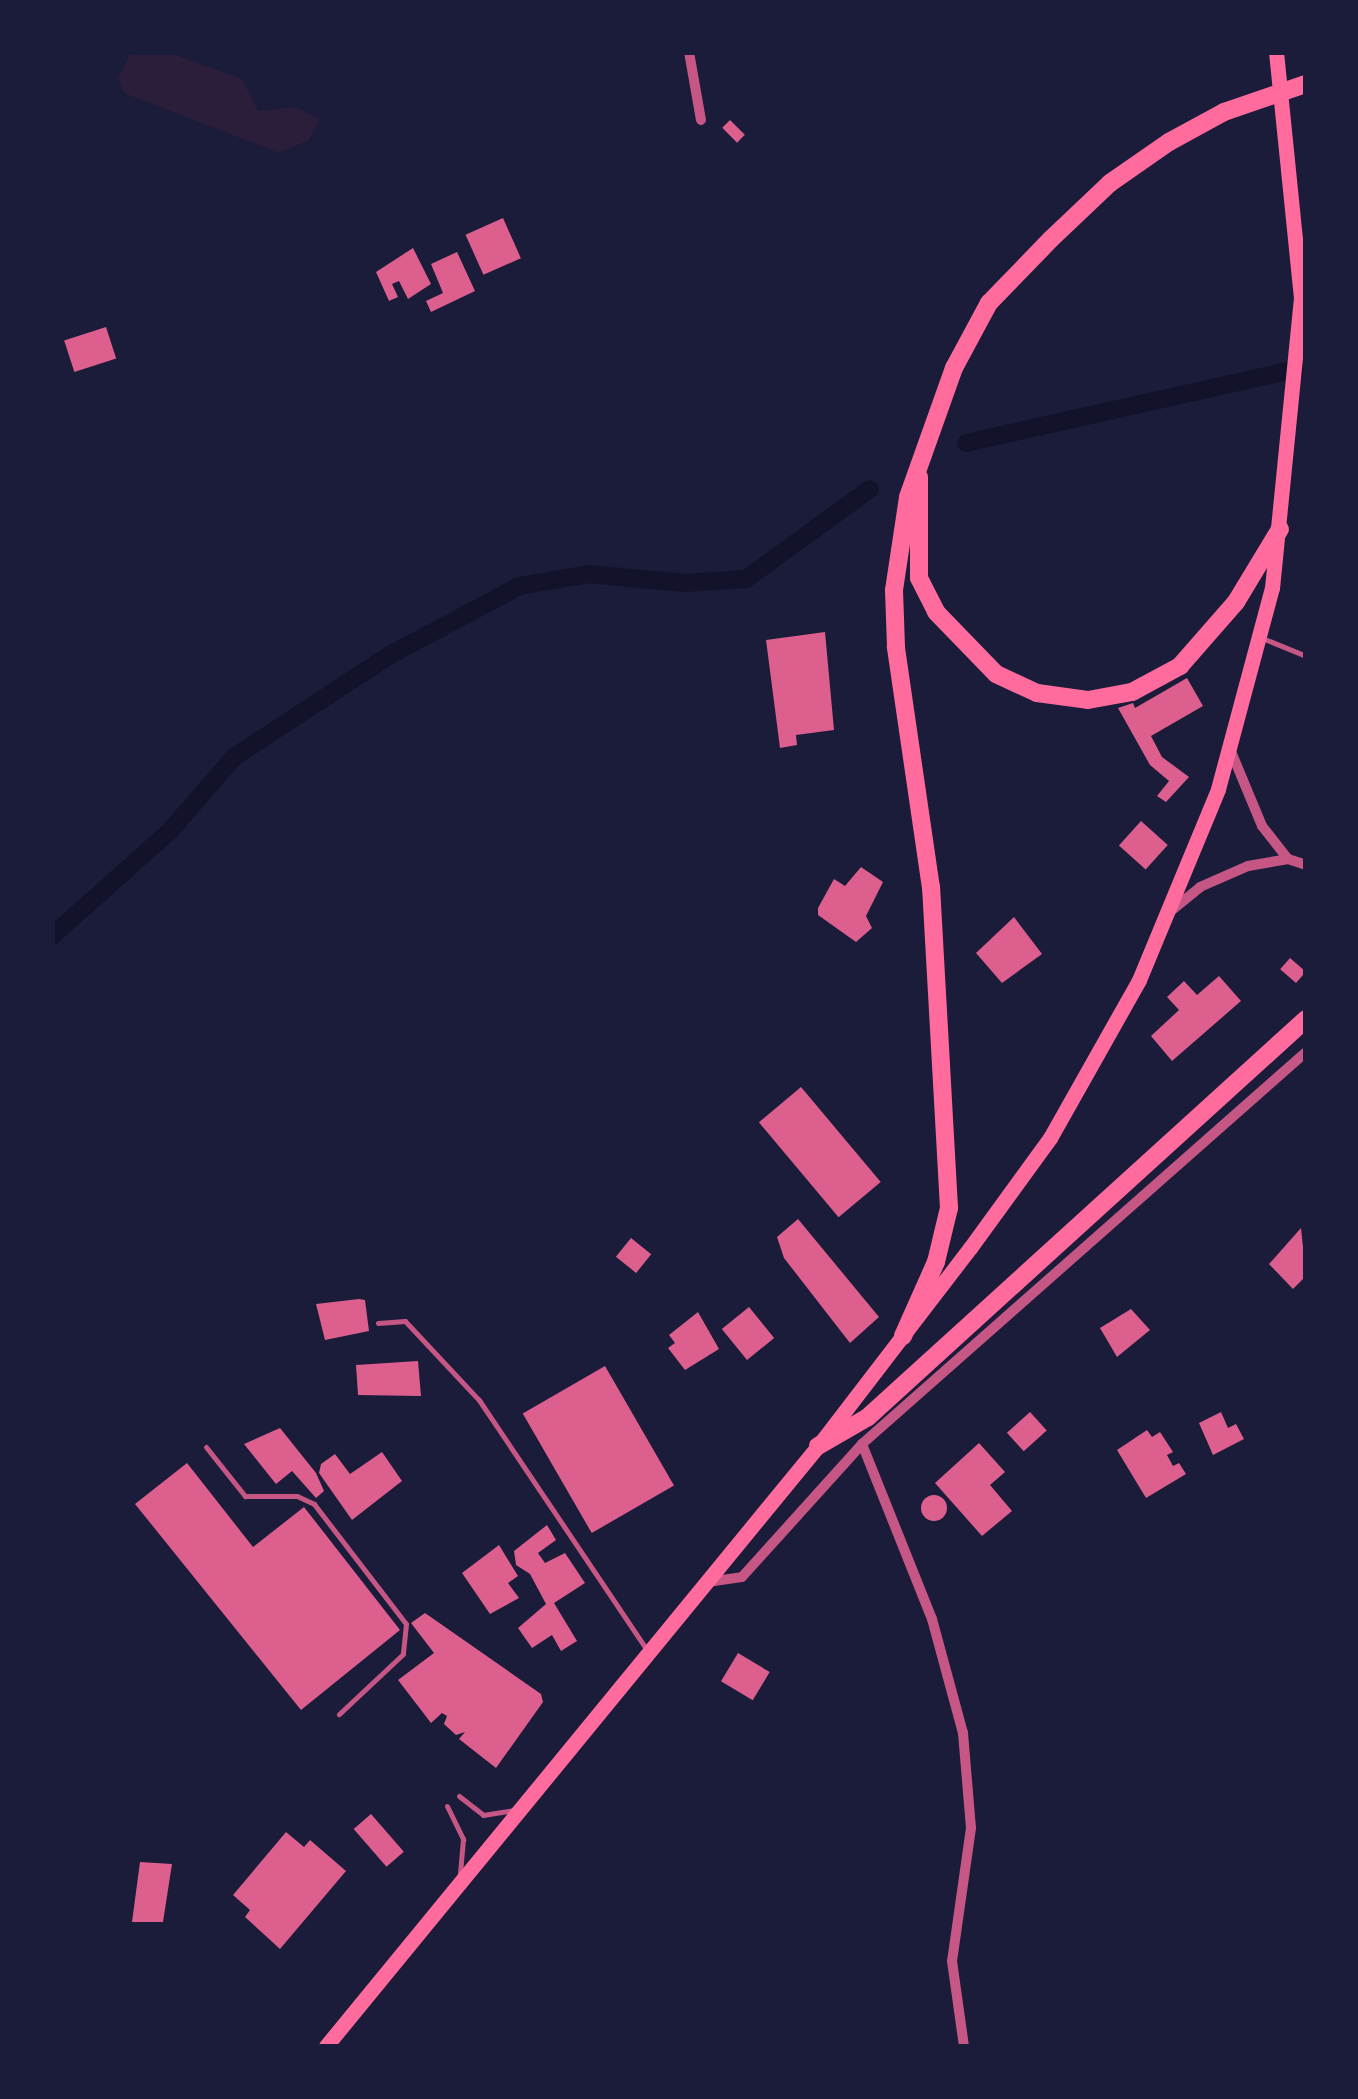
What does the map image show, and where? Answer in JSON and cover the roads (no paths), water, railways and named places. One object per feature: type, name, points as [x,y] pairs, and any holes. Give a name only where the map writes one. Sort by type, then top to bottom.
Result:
[{"type":"highway","points":[[903,1336],[936,1262],[949,1208],[932,888],[896,647],[898,550],[918,472],[954,368],[989,303],[1051,238],[1110,183],[1168,142],[1224,112],[1306,84]]},
{"type":"highway","points":[[918,472],[919,578],[936,612],[996,674],[1037,693],[1088,700],[1132,692],[1180,666],[1236,602],[1280,529]]},
{"type":"highway","points":[[818,1446],[868,1417],[1306,1019]]},
{"type":"main road","points":[[326,2046],[523,1809],[903,1336],[1050,1138],[1172,910],[1230,748],[1262,638],[1280,529],[1301,298],[1286,114],[1277,60]]},
{"type":"street","points":[[689,52],[701,120]]},
{"type":"street","points":[[1230,748],[1262,826],[1288,858],[1306,865]]},
{"type":"street","points":[[1172,910],[1200,887],[1288,858]]},
{"type":"street","points":[[706,1582],[742,1577],[862,1444],[1306,1052]]},
{"type":"street","points":[[862,1444],[932,1619],[962,1733],[971,1828],[952,1961],[964,2046]]},
{"type":"lane","points":[[1262,638],[1306,656]]},
{"type":"lane","points":[[378,1323],[405,1321],[479,1400],[649,1652]]},
{"type":"lane","points":[[206,1447],[245,1496],[297,1496],[314,1504],[406,1624],[403,1654],[338,1714]]},
{"type":"lane","points":[[459,1796],[483,1815],[523,1809]]},
{"type":"lane","points":[[447,1806],[463,1839],[456,1891]]},
{"type":"waterway","points":[[966,443],[1306,367]]},
{"type":"waterway","points":[[52,936],[170,831],[234,757],[390,655],[519,586],[589,574],[684,583],[746,579],[870,489]]}]
